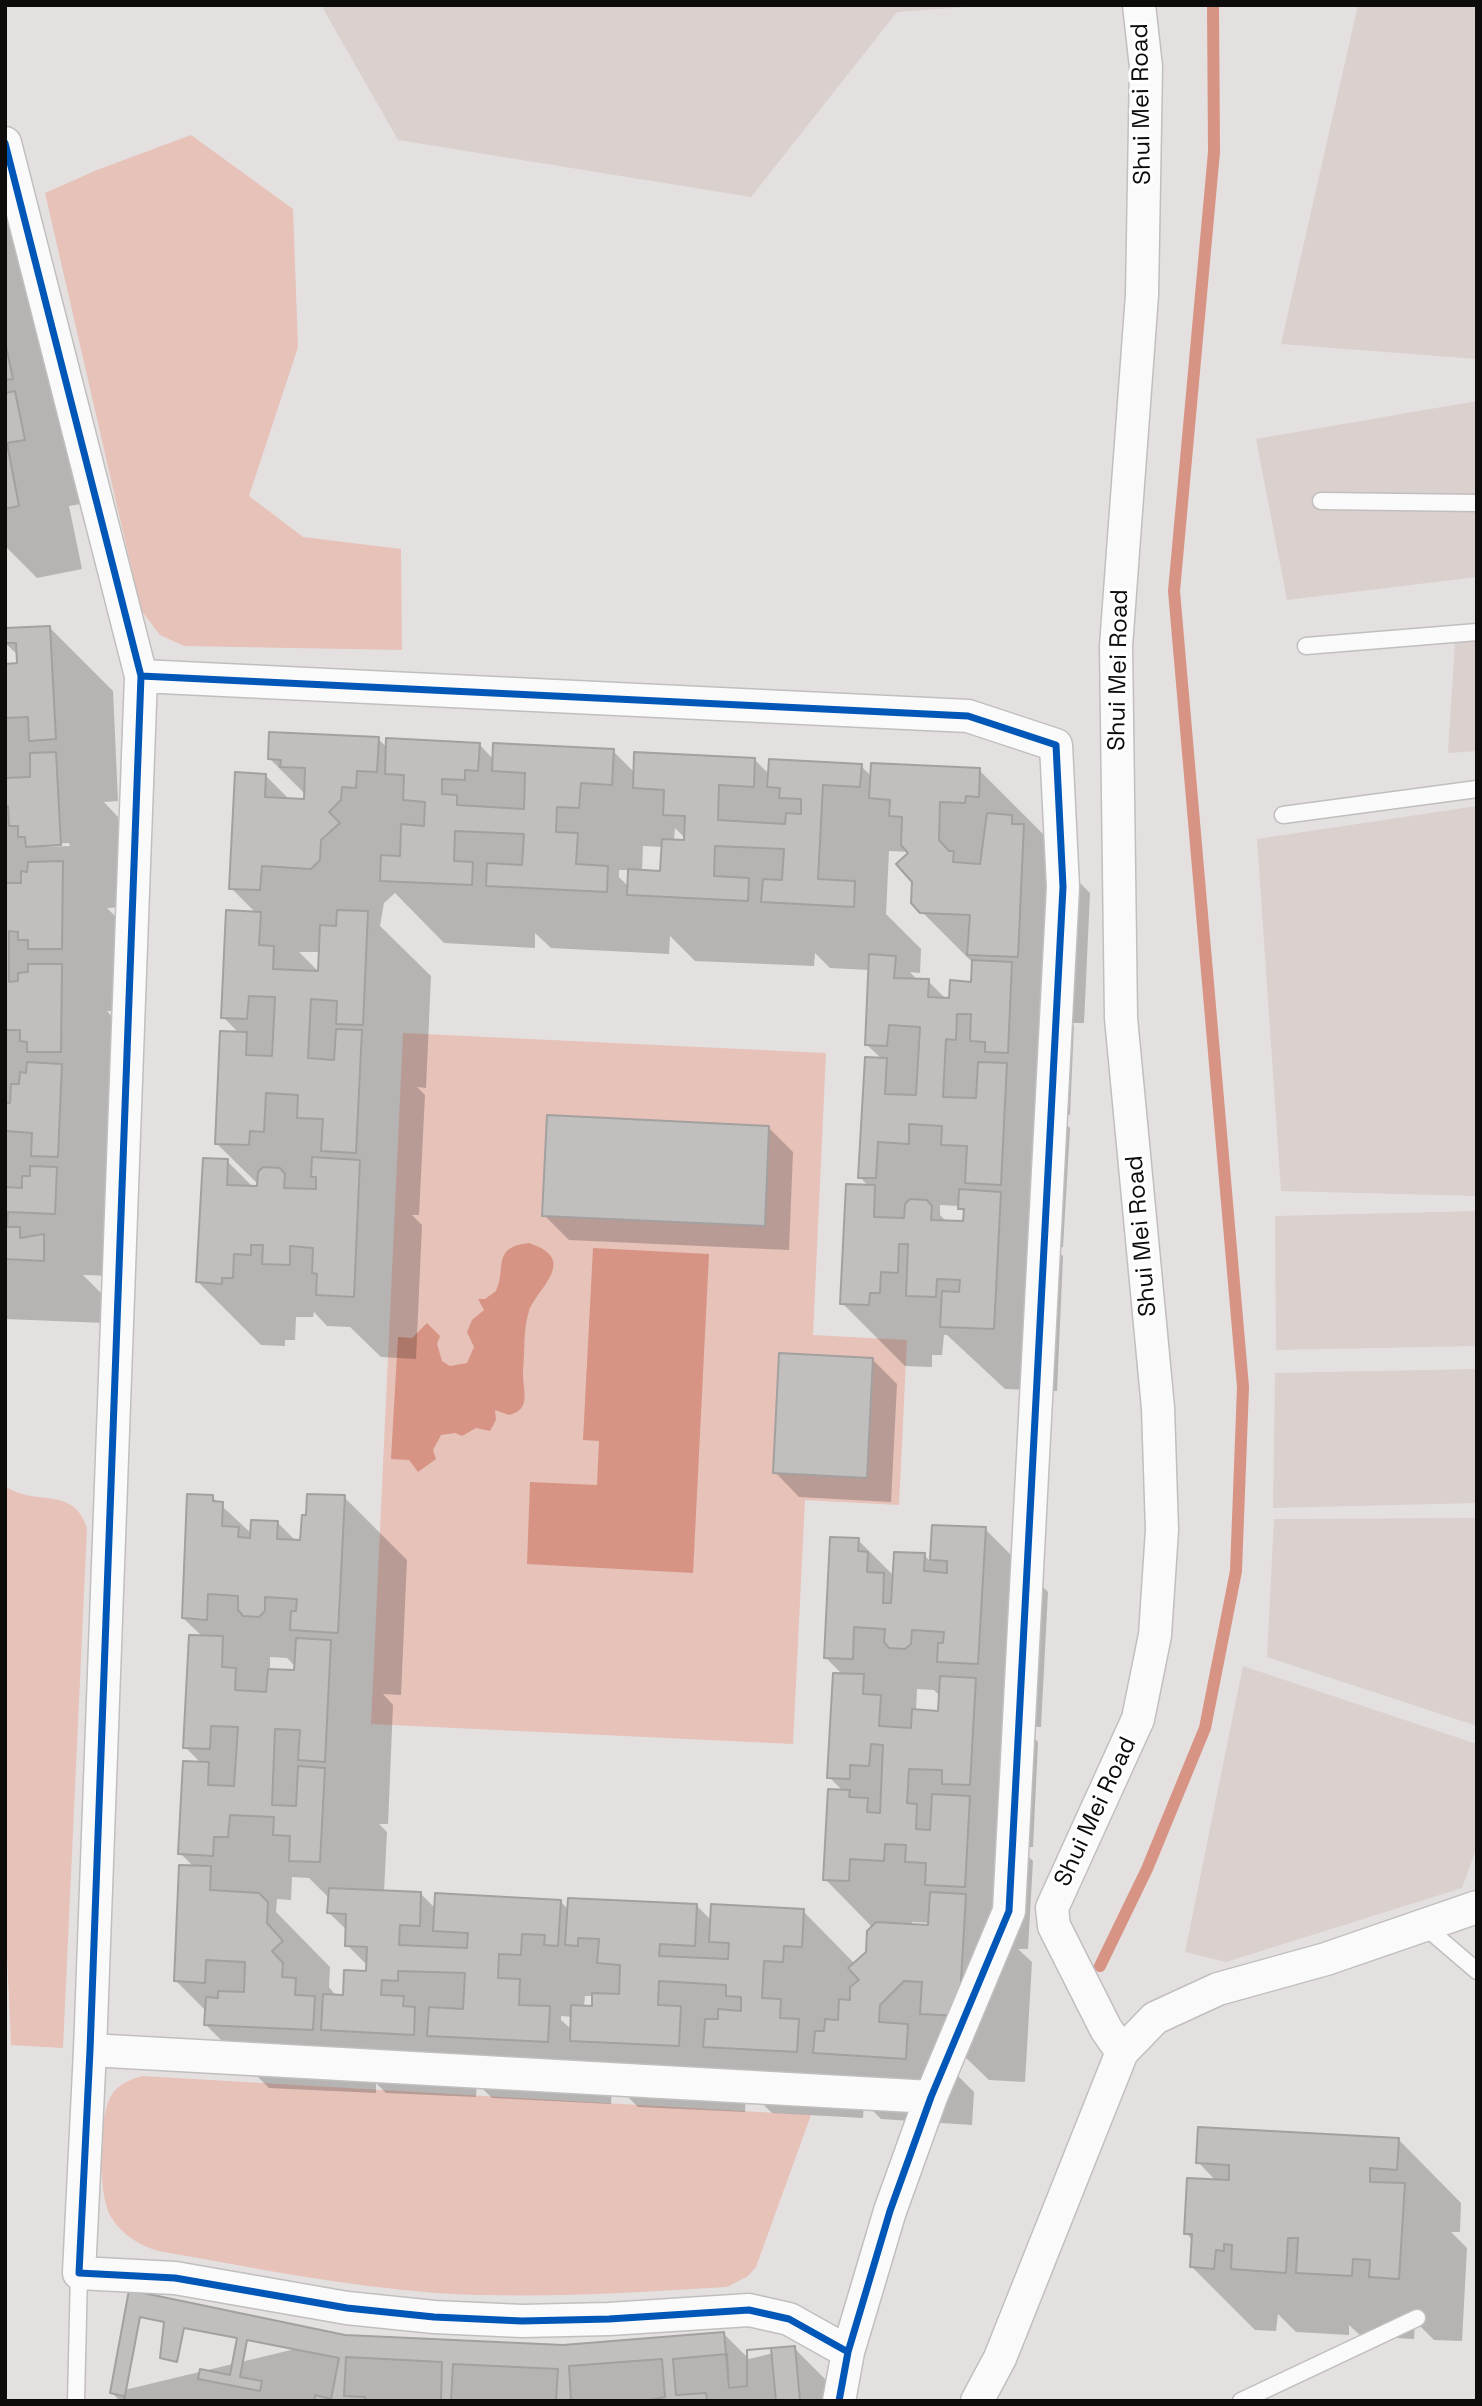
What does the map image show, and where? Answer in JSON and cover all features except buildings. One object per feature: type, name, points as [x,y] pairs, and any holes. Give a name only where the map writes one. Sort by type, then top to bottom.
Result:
[{"type":"street","name":"Shui Mei Road","points":[[1114,2041],[1054,1926],[1052,1908],[1138,1719],[1155,1635],[1162,1530],[1158,1408],[1122,1018],[1116,646],[1142,295],[1146,67],[1139,5]]},
{"type":"street","points":[[5,143],[141,677],[90,2050],[79,2273],[175,2278],[347,2308],[434,2317],[597,2319],[749,2310],[789,2319],[848,2352]]},
{"type":"street","points":[[141,677],[968,716],[1056,745],[1063,887],[1009,1911],[931,2097],[890,2211],[848,2352],[839,2401]]},
{"type":"street","points":[[977,2401],[1000,2358],[1114,2041],[1155,2018],[1218,1989],[1326,1959],[1422,1924],[1477,1908]]},
{"type":"street","points":[[90,2050],[931,2097]]},
{"type":"lane","points":[[1321,501],[1477,503]]},
{"type":"lane","points":[[1306,646],[1477,632]]},
{"type":"lane","points":[[1283,815],[1477,789]]},
{"type":"lane","points":[[1422,1924],[1477,1971]]},
{"type":"lane","points":[[76,2401],[79,2273]]},
{"type":"lane","points":[[1241,2401],[1418,2318]]},
{"type":"shaded area","points":[[321,5],[994,5],[897,12],[751,197],[398,140]]},
{"type":"shaded area","points":[[1358,5],[1477,5],[1477,359],[1281,344]]},
{"type":"shaded area","points":[[191,135],[293,209],[298,347],[249,496],[303,537],[401,549],[402,650],[184,646],[160,635],[141,610],[45,193],[97,170]]},
{"type":"shaded area","points":[[1477,401],[1477,577],[1287,600],[1256,439]]},
{"type":"shaded area","points":[[1477,624],[1477,751],[1448,753],[1456,626]]},
{"type":"shaded area","points":[[1477,806],[1477,1196],[1281,1191],[1257,839]]},
{"type":"shaded area","points":[[403,1033],[826,1053],[813,1335],[907,1340],[899,1505],[805,1500],[793,1744],[371,1724]]},
{"type":"shaded area","points":[[1477,1211],[1477,1346],[1276,1350],[1275,1216]]},
{"type":"shaded area","points":[[529,1243],[544,1250],[552,1258],[554,1266],[527,1318],[523,1371],[525,1398],[521,1408],[509,1415],[495,1410],[496,1420],[490,1431],[476,1428],[462,1436],[455,1433],[441,1435],[433,1450],[436,1459],[418,1472],[409,1460],[391,1459],[398,1337],[412,1338],[427,1323],[440,1336],[437,1344],[442,1361],[450,1366],[467,1363],[474,1347],[467,1332],[472,1320],[484,1310],[478,1299],[485,1299],[496,1291],[502,1260],[509,1249]]},
{"type":"shaded area","points":[[593,1248],[709,1254],[693,1573],[527,1564],[530,1482],[597,1485],[599,1441],[583,1440]]},
{"type":"shaded area","points":[[1477,1369],[1477,1503],[1273,1508],[1275,1373]]},
{"type":"shaded area","points":[[5,1486],[16,1492],[63,1501],[73,1506],[87,1528],[63,2048],[11,2045],[5,1911]]},
{"type":"shaded area","points":[[1477,1518],[1477,1726],[1267,1657],[1274,1519]]},
{"type":"shaded area","points":[[1243,1666],[1477,1744],[1477,1847],[1462,1888],[1226,1962],[1185,1952]]},
{"type":"shaded area","points":[[142,2076],[811,2115],[756,2267],[748,2276],[727,2287],[545,2295],[436,2293],[331,2281],[158,2251],[132,2238],[115,2223],[107,2206],[102,2175],[102,2138],[111,2096],[124,2083]]},
{"type":"waterway","points":[[1100,1966],[1147,1869],[1205,1728],[1236,1571],[1243,1387],[1174,591],[1214,152],[1213,5]]},
{"type":"cycle path","points":[[5,143],[141,676],[90,2050],[79,2273],[175,2278],[347,2308],[434,2317],[522,2321],[609,2319],[749,2310],[789,2319],[848,2352]]},
{"type":"cycle path","points":[[141,676],[968,716],[1056,745],[1063,887],[1009,1911],[931,2097],[890,2211],[848,2352],[839,2401]]}]
